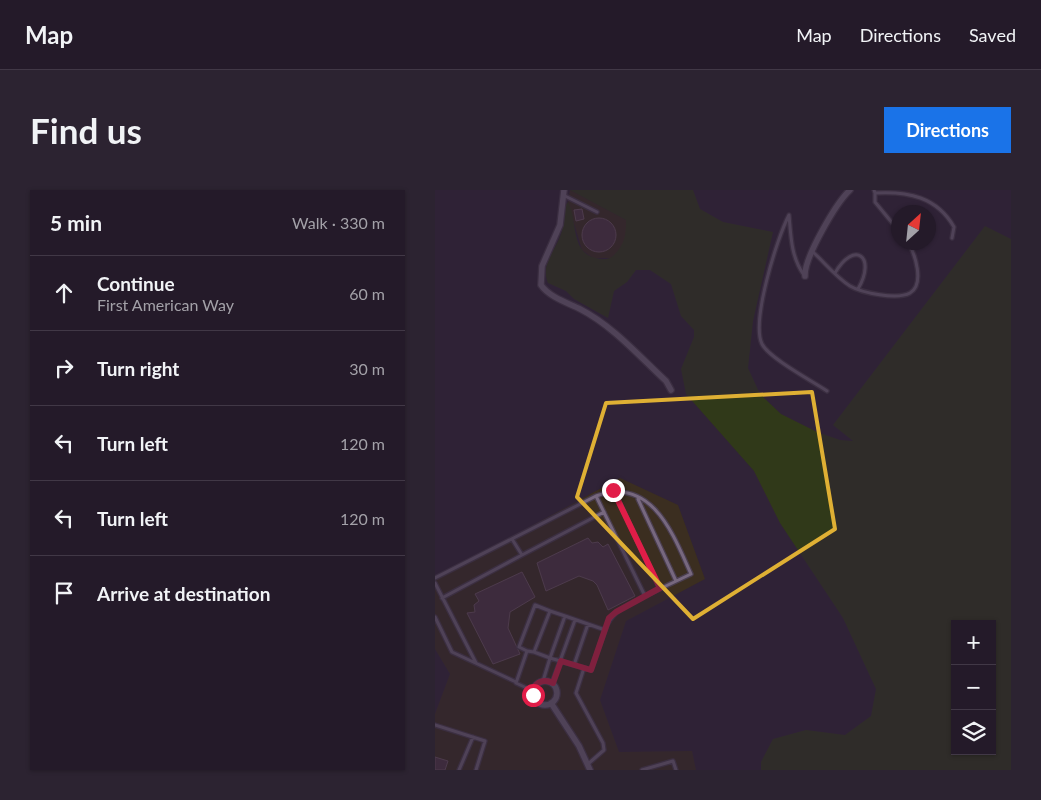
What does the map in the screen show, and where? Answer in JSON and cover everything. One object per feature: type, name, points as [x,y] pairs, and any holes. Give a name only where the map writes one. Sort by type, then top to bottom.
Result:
[{"type":"street","points":[[805,276],[804,267],[829,220],[851,190]]},
{"type":"street","points":[[563,192],[560,225],[542,266],[541,285],[549,293],[593,316],[614,332],[666,381],[671,390]]},
{"type":"street","points":[[543,681],[553,683],[557,693],[551,703],[544,705],[537,702],[533,691],[536,684],[543,681]]},
{"type":"street","points":[[551,703],[589,767]]},
{"type":"lane","points":[[563,192],[597,212]]},
{"type":"lane","points":[[891,221],[875,202],[874,192],[894,192],[929,201],[946,213],[955,227],[952,238]]},
{"type":"lane","points":[[805,276],[797,265],[793,254],[789,215],[773,254],[759,331],[762,345],[776,358],[827,391]]},
{"type":"lane","points":[[812,252],[850,286],[886,295],[909,294],[914,289],[917,279],[917,264],[911,250]]},
{"type":"lane","points":[[835,273],[844,260],[850,256],[857,255],[864,258],[867,264],[866,272],[858,289]]},
{"type":"lane","points":[[613,490],[660,588]]},
{"type":"lane","points":[[435,578],[596,496],[613,490],[637,498],[652,506],[669,525],[691,574],[645,596],[609,618],[605,630],[591,670],[519,647],[535,605],[605,630]]},
{"type":"lane","points":[[596,496],[645,596]]},
{"type":"lane","points":[[637,498],[676,581]]},
{"type":"lane","points":[[442,598],[604,512]]},
{"type":"lane","points":[[512,538],[522,555]]},
{"type":"lane","points":[[435,583],[476,664]]},
{"type":"lane","points":[[534,652],[550,611]]},
{"type":"lane","points":[[543,681],[565,616]]},
{"type":"lane","points":[[435,617],[452,652],[533,691]]},
{"type":"lane","points":[[553,683],[575,620]]},
{"type":"lane","points":[[574,665],[587,624]]},
{"type":"lane","points":[[516,683],[527,651]]},
{"type":"lane","points":[[584,668],[576,693],[603,743],[604,750],[589,767]]},
{"type":"lane","points":[[435,725],[485,741],[475,770]]},
{"type":"lane","points":[[459,770],[473,737]]},
{"type":"lane","points":[[643,770],[673,761],[676,770]]},
{"type":"highlighted area","points":[[812,392],[835,529],[693,619],[577,497],[606,403]]},
{"type":"shaded area","points":[[570,190],[626,220],[626,235],[622,247],[611,258],[593,258],[582,250],[568,203]]},
{"type":"shaded area","points":[[620,478],[678,505],[705,579],[626,621],[600,700],[619,752],[692,751],[696,770],[435,770],[435,714],[450,674],[435,649],[435,578]]},
{"type":"green space","points":[[570,190],[693,190],[700,209],[723,222],[773,232],[753,321],[748,368],[760,394],[781,414],[817,432],[840,440],[853,441],[833,425],[985,226],[1011,239],[1011,770],[761,770],[761,762],[773,739],[806,730],[845,735],[871,716],[876,689],[843,618],[780,523],[754,471],[686,394],[681,369],[694,337],[694,330],[681,316],[671,284],[650,270],[636,270],[627,282],[614,291],[608,318],[574,299],[566,291],[548,283],[546,276],[547,264],[561,234],[565,206],[568,202],[578,243],[588,255],[603,259],[612,257],[621,247],[626,230],[626,220]]},
{"type":"building","points":[[582,209],[584,219],[576,221],[574,210]]},
{"type":"building","points":[[599,218],[606,219],[611,223],[615,228],[615,242],[611,247],[606,251],[599,252],[592,251],[587,247],[583,242],[582,235],[583,228],[587,223],[592,219]]},
{"type":"building","points":[[588,538],[592,543],[598,542],[603,547],[608,544],[635,596],[608,610],[597,585],[593,581],[579,576],[546,591],[537,563]]},
{"type":"building","points":[[522,572],[535,597],[510,612],[508,628],[520,654],[493,664],[467,613],[475,612],[474,605],[479,601],[475,594]]},
{"type":"building","points":[[435,757],[448,761],[445,770],[435,770]]},
{"type":"route","points":[[533,695],[534,687],[539,682],[553,683],[561,661],[591,670],[609,618],[616,612],[660,588],[613,490]]}]
